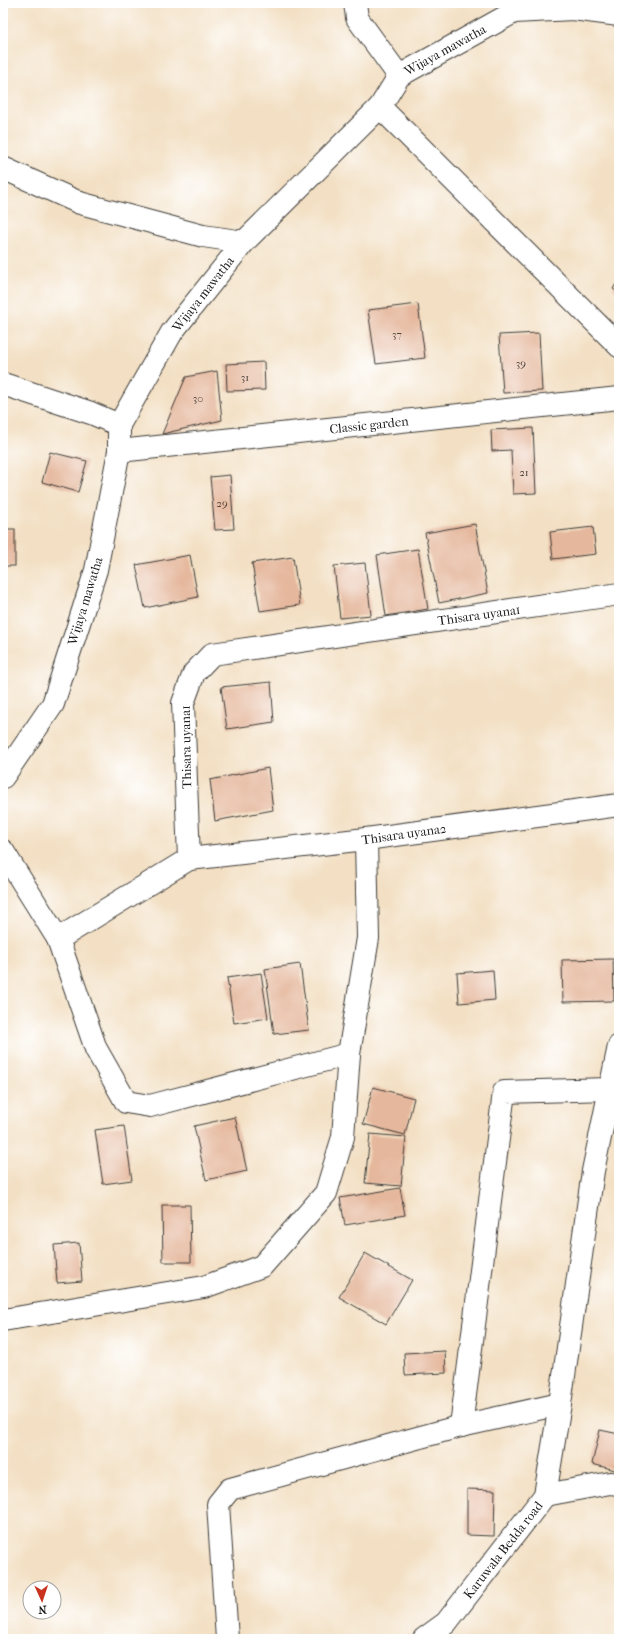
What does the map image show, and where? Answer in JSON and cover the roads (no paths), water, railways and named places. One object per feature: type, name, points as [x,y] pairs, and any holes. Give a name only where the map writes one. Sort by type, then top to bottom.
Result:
[{"type":"street","points":[[355,3],[357,18],[399,76]]},
{"type":"street","name":"Wijaya mawatha","points":[[3,777],[53,704],[96,570],[120,451],[119,425],[172,332],[244,242],[380,106],[399,76],[514,12],[573,9],[619,15]]},
{"type":"street","points":[[380,106],[619,346]]},
{"type":"street","points":[[3,168],[80,203],[203,236],[244,242]]},
{"type":"street","points":[[3,384],[91,413],[119,425]]},
{"type":"street","name":"Classic garden","points":[[120,451],[619,398]]},
{"type":"street","name":"Thisara uyana1","points":[[188,859],[184,703],[194,673],[212,654],[619,594]]},
{"type":"street","name":"Thisara uyana2","points":[[188,859],[366,839],[619,805]]},
{"type":"street","points":[[3,1320],[204,1287],[262,1266],[326,1193],[343,1137],[349,1054],[368,938],[366,839]]},
{"type":"street","points":[[3,851],[58,939],[96,1049],[126,1102],[150,1106],[349,1054]]},
{"type":"street","points":[[58,939],[188,859]]},
{"type":"street","points":[[545,1495],[560,1404],[593,1171],[619,1046]]},
{"type":"street","points":[[461,1426],[504,1092],[609,1089]]},
{"type":"street","points":[[227,1639],[218,1504],[230,1488],[461,1426],[560,1404]]},
{"type":"street","name":"Karuwala Bedda road","points":[[424,1639],[446,1623],[545,1495],[610,1483],[619,1484]]}]
